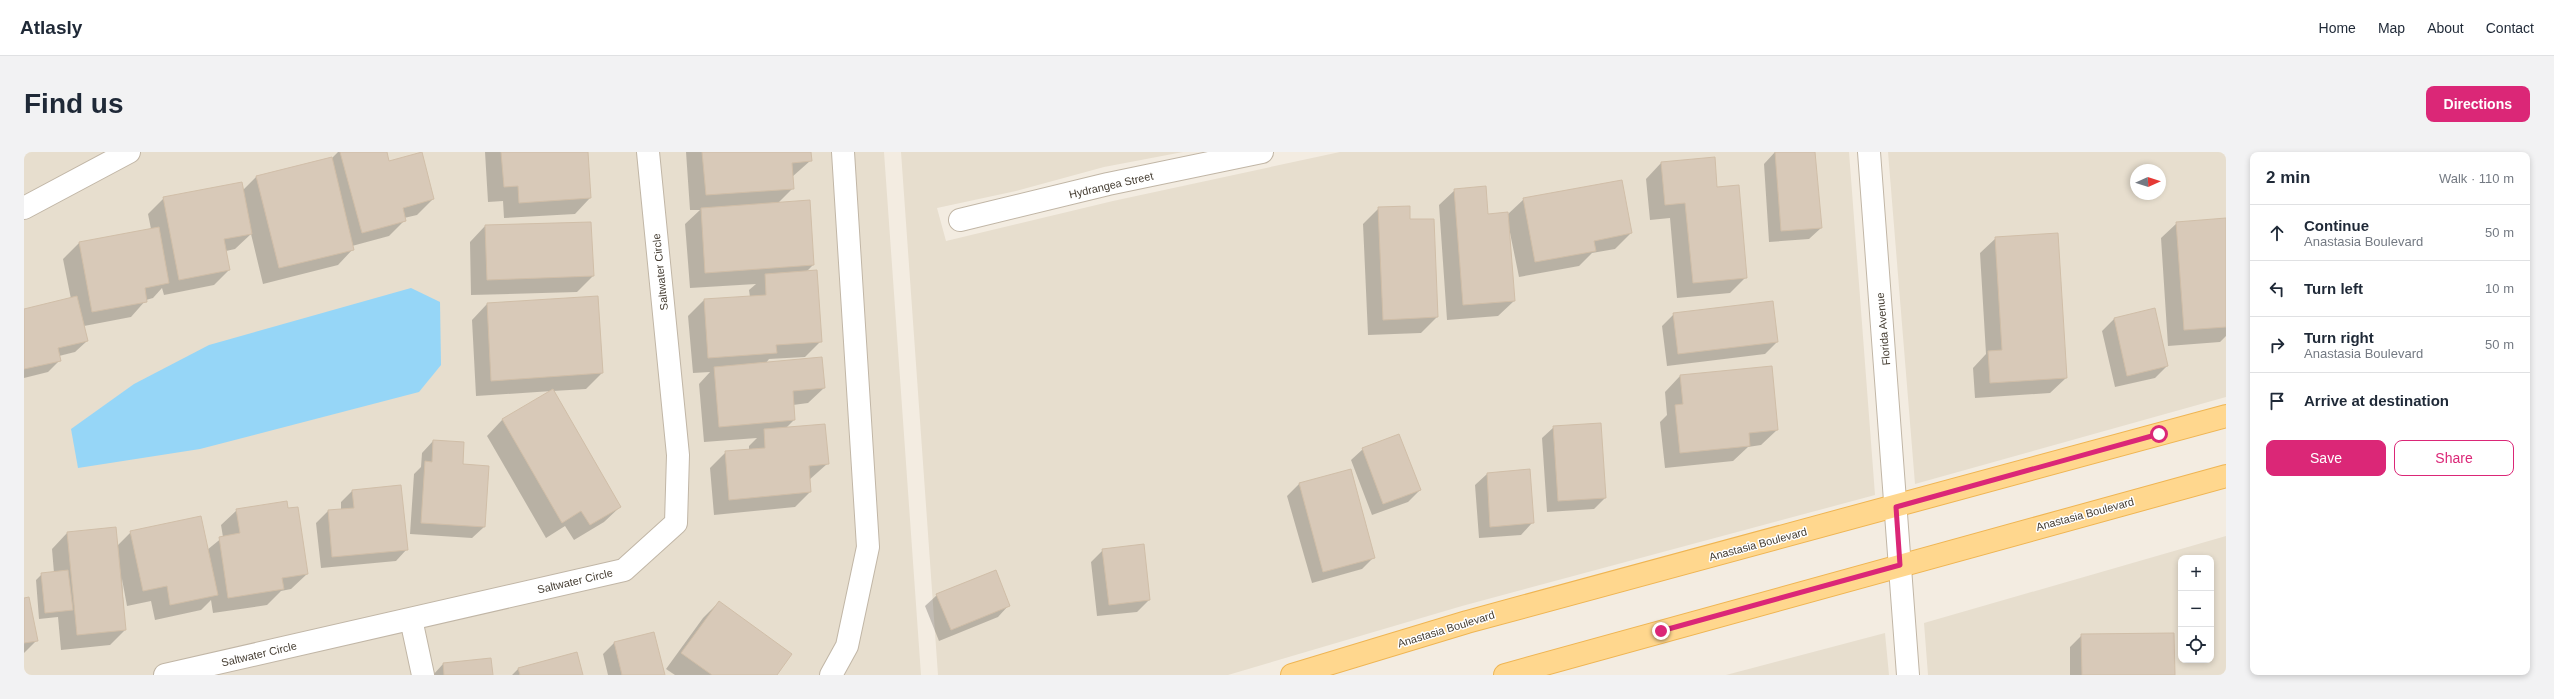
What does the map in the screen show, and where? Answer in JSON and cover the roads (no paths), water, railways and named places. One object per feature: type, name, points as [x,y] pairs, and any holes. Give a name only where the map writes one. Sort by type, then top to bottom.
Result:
[{"type":"main road","name":"Anastasia Boulevard","points":[[1292,675],[1467,622],[1896,507],[2226,416]]},
{"type":"main road","name":"Anastasia Boulevard","points":[[1505,675],[2226,476]]},
{"type":"street","points":[[24,208],[129,152]]},
{"type":"street","name":"Saltwater Circle","points":[[165,675],[624,570],[676,523],[678,455],[648,152]]},
{"type":"street","points":[[831,675],[847,646],[868,547],[843,152]]},
{"type":"street","name":"Hydrangea Street","points":[[960,220],[1108,184],[1262,152]]},
{"type":"street","name":"Florida Avenue","points":[[1869,152],[1908,675]]},
{"type":"street","points":[[411,619],[423,675]]},
{"type":"water","points":[[411,288],[440,302],[441,365],[419,392],[200,449],[78,468],[71,429],[134,384],[209,345]]}]
